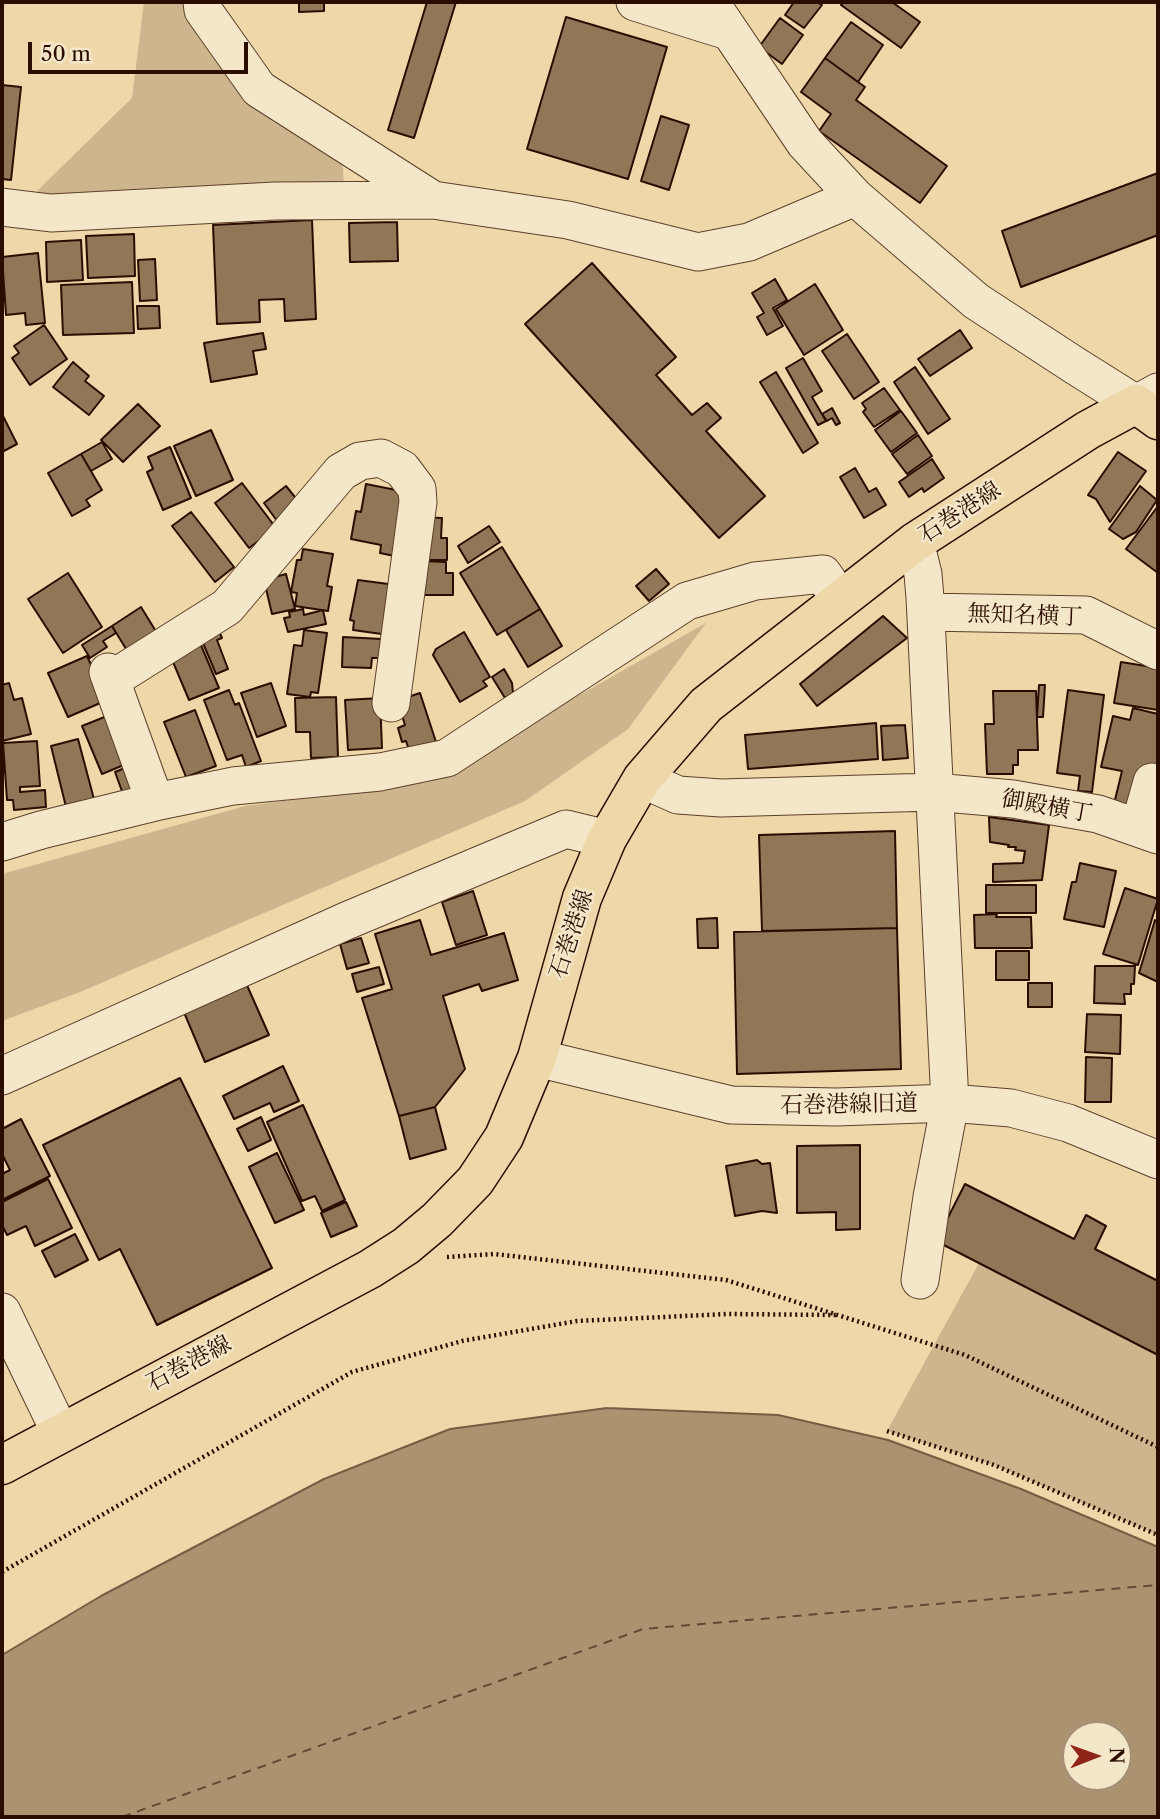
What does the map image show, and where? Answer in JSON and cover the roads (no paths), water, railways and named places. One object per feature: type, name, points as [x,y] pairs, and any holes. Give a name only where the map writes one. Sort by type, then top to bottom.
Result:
[{"type":"main road","name":"石巻港線","points":[[2,1465],[370,1269],[406,1246],[437,1220],[475,1181],[504,1137],[537,1058],[558,974],[582,898],[607,839],[642,779],[706,705],[915,542],[1088,430],[1151,405]]},
{"type":"street","points":[[202,2],[203,9],[259,89],[433,200]]},
{"type":"street","points":[[635,2],[719,16],[805,143],[855,197],[976,300],[1151,405]]},
{"type":"street","points":[[2,207],[51,213],[275,201],[433,200],[568,220],[698,252],[749,242],[855,197]]},
{"type":"street","points":[[155,802],[110,676],[227,607],[341,472],[360,461],[381,458],[402,469],[417,489],[418,502],[391,703]]},
{"type":"street","points":[[915,542],[923,574],[926,612],[950,1103],[920,1280]]},
{"type":"street","points":[[2,842],[155,802],[233,786],[380,772],[447,758],[687,601],[755,581],[823,574],[840,599]]},
{"type":"street","name":"無知名横丁","points":[[926,612],[1086,615],[1158,651]]},
{"type":"street","name":"御殿横丁","points":[[642,779],[678,795],[721,798],[934,792],[1037,803],[1098,814],[1148,831]]},
{"type":"street","points":[[1148,831],[1153,782]]},
{"type":"street","points":[[2,1076],[346,921],[566,830],[607,839]]},
{"type":"street","name":"石巻港線旧道","points":[[537,1058],[731,1105],[836,1107],[950,1103],[1011,1108],[1068,1123],[1158,1160]]},
{"type":"street","points":[[2,1312],[60,1432]]}]
